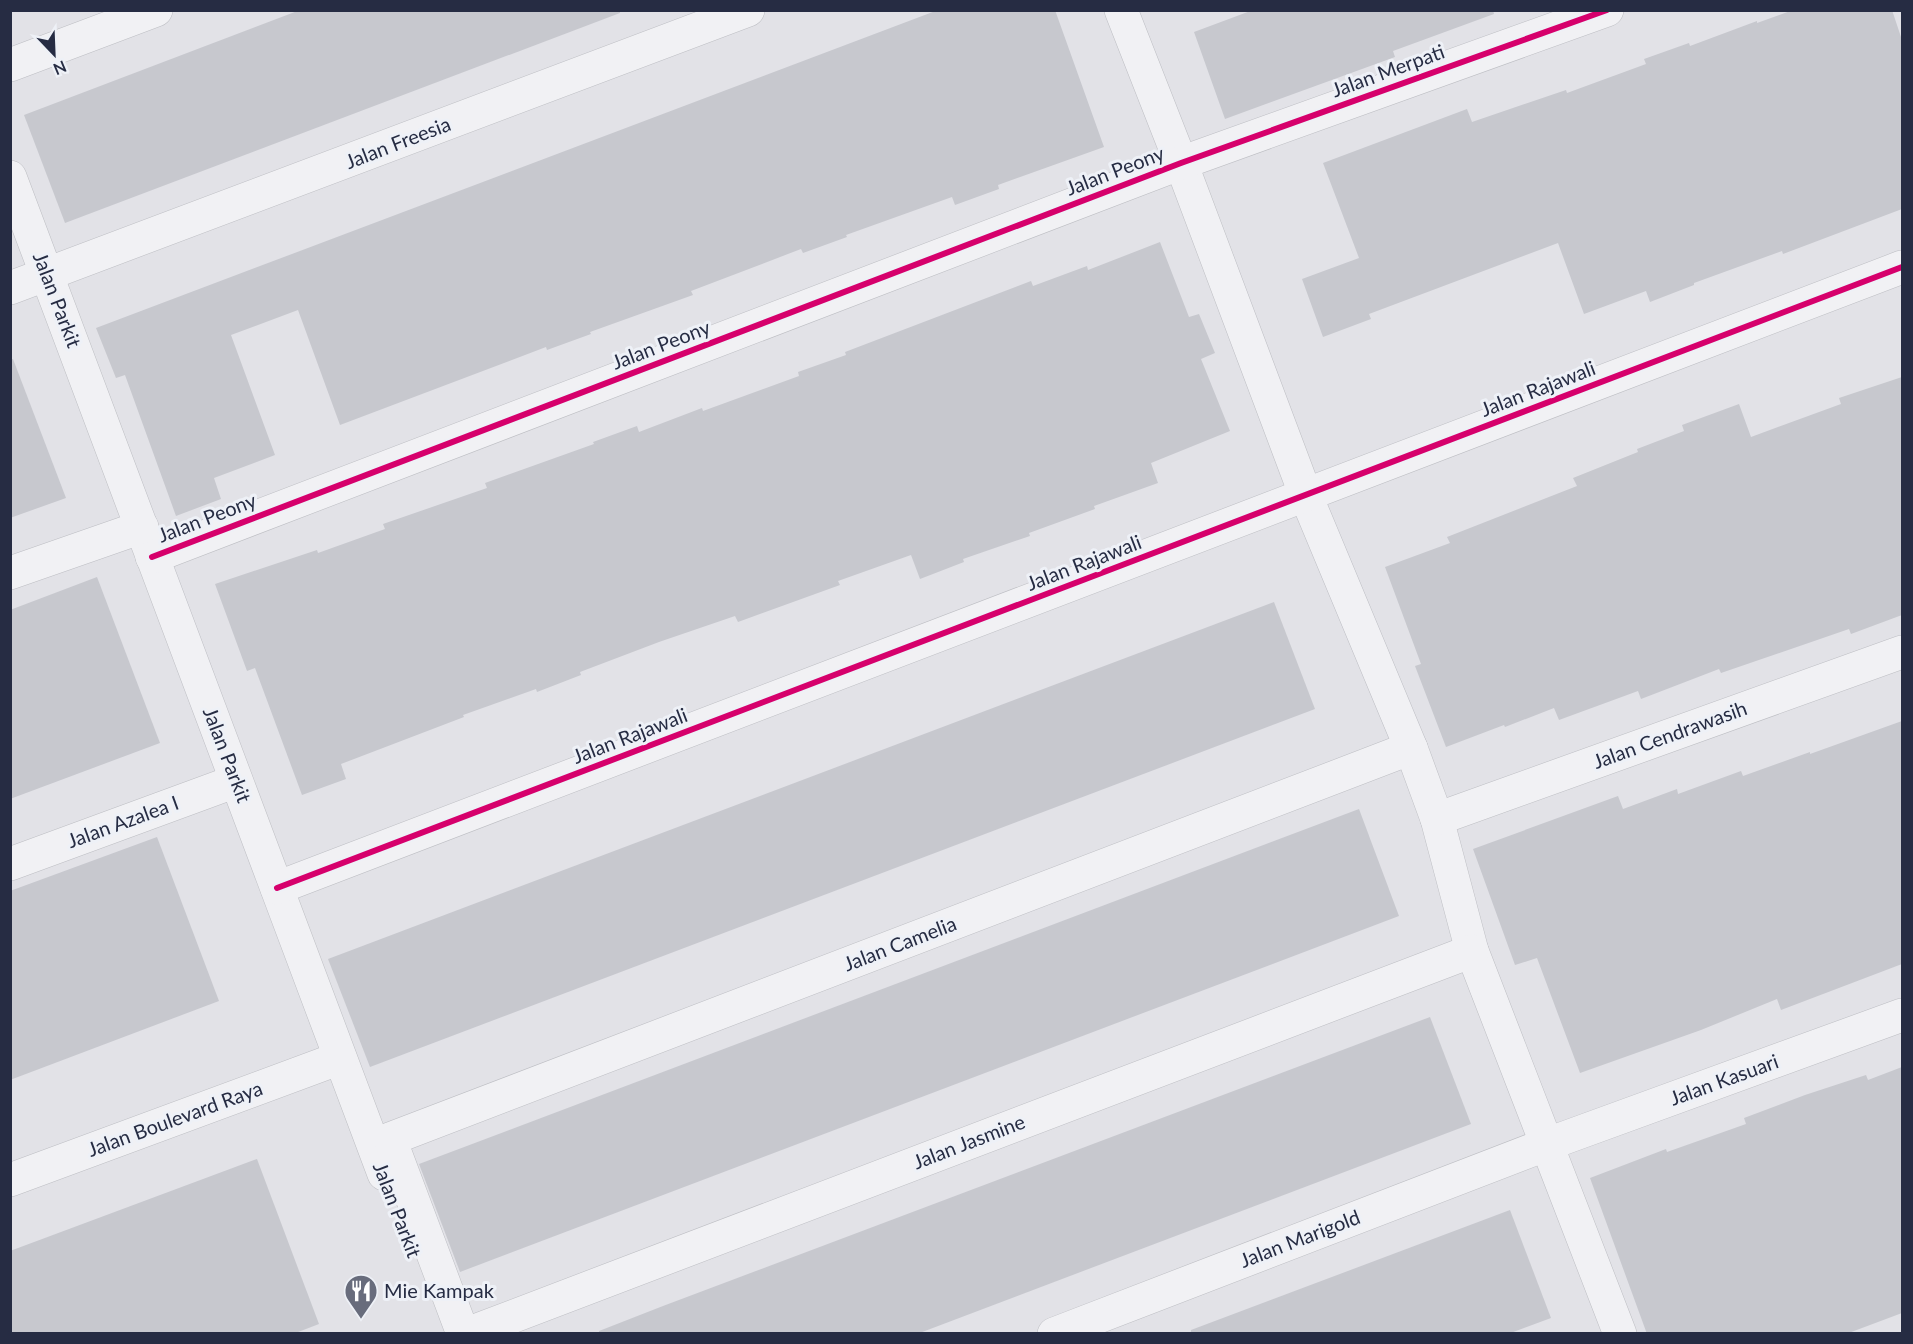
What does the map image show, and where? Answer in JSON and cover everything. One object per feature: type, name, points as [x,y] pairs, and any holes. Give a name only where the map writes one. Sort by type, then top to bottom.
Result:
[{"type":"street","points":[[10,65],[156,10]]},
{"type":"street","name":"Jalan Freesia","points":[[10,288],[748,10]]},
{"type":"street","points":[[1121,10],[1306,496],[1411,748],[1437,819],[1472,951],[1545,1145],[1620,1334]]},
{"type":"street","name":"Jalan Merpati","points":[[1181,164],[1607,10]]},
{"type":"street","name":"Jalan Peony","points":[[152,557],[1181,164]]},
{"type":"street","name":"Jalan Parkit","points":[[10,177],[443,1334]]},
{"type":"street","name":"Jalan Rajawali","points":[[277,888],[1902,267]]},
{"type":"street","points":[[10,573],[142,526]]},
{"type":"street","name":"Jalan Cendrawasih","points":[[1437,819],[1902,652]]},
{"type":"street","name":"Jalan Camelia","points":[[465,1334],[390,1139],[1411,748]]},
{"type":"street","name":"Jalan Azalea I","points":[[10,864],[236,781]]},
{"type":"street","name":"Jalan Jasmine","points":[[465,1334],[1472,951]]},
{"type":"street","name":"Jalan Kasuari","points":[[1545,1145],[1902,1015]]},
{"type":"street","name":"Jalan Boulevard Raya","points":[[10,1179],[340,1058]]},
{"type":"street","name":"Jalan Marigold","points":[[1054,1334],[1545,1145]]},
{"type":"building","points":[[300,10],[620,10],[620,13],[65,223],[24,115]]},
{"type":"building","points":[[938,10],[1055,10],[1104,147],[998,185],[999,189],[955,205],[952,197],[803,253],[801,249],[691,291],[693,295],[590,332],[591,334],[547,350],[546,347],[340,425],[298,310],[231,335],[275,455],[214,478],[221,499],[176,516],[125,375],[116,378],[96,328]]},
{"type":"building","points":[[1253,10],[1493,10],[1494,14],[1393,51],[1395,57],[1225,119],[1194,32]]},
{"type":"building","points":[[1793,10],[1892,10],[1902,40],[1902,209],[1783,254],[1782,251],[1694,283],[1694,285],[1650,302],[1646,291],[1584,314],[1558,243],[1369,314],[1371,319],[1323,337],[1302,279],[1359,258],[1323,163],[1467,109],[1472,122],[1566,90],[1567,93],[1646,64],[1644,59],[1689,43],[1690,46]]},
{"type":"building","points":[[1160,242],[1189,317],[1199,314],[1215,353],[1201,359],[1230,431],[1151,463],[1158,483],[1094,506],[1095,509],[1029,533],[1030,536],[963,559],[964,562],[920,579],[911,555],[838,581],[840,585],[738,622],[735,616],[659,642],[580,672],[581,675],[537,692],[536,689],[463,715],[464,717],[341,764],[346,779],[302,795],[255,668],[247,671],[215,584],[317,550],[318,553],[385,529],[383,524],[487,488],[485,483],[637,426],[639,432],[702,408],[703,411],[799,376],[798,372],[846,355],[845,352],[1031,281],[1033,286],[1087,266],[1088,270]]},
{"type":"building","points":[[13,359],[66,498],[10,518],[10,360]]},
{"type":"building","points":[[1902,377],[1902,615],[1851,634],[1849,629],[1721,673],[1719,669],[1641,699],[1638,691],[1559,720],[1554,708],[1446,747],[1415,666],[1421,664],[1385,567],[1450,543],[1447,537],[1577,486],[1573,478],[1684,431],[1682,425],[1739,404],[1751,437],[1841,404],[1839,398]]},
{"type":"building","points":[[97,577],[160,743],[10,799],[10,610]]},
{"type":"building","points":[[1274,602],[1315,709],[370,1067],[328,959]]},
{"type":"building","points":[[1902,721],[1902,964],[1781,1010],[1777,999],[1701,1030],[1580,1073],[1537,958],[1515,965],[1473,849],[1618,796],[1623,809],[1677,789],[1678,794],[1741,771],[1743,776]]},
{"type":"building","points":[[1359,809],[1399,916],[460,1272],[419,1164]]},
{"type":"building","points":[[157,837],[219,1001],[10,1080],[10,891]]},
{"type":"building","points":[[1430,1017],[1471,1124],[917,1334],[599,1334],[599,1331],[663,1306]]},
{"type":"building","points":[[1902,1067],[1902,1313],[1846,1334],[1647,1334],[1590,1178],[1666,1149],[1667,1152],[1746,1124],[1744,1118],[1805,1095],[1866,1075],[1868,1080]]},
{"type":"building","points":[[257,1159],[319,1324],[293,1334],[10,1334],[10,1251]]},
{"type":"building","points":[[1510,1210],[1551,1318],[1508,1334],[1191,1334],[1191,1330]]},
{"type":"cycle path","points":[[152,557],[1181,163],[1607,10]]},
{"type":"cycle path","points":[[277,888],[1902,267]]},
{"type":"place","name":"Mie Kampak","points":[[361,1320]]}]
